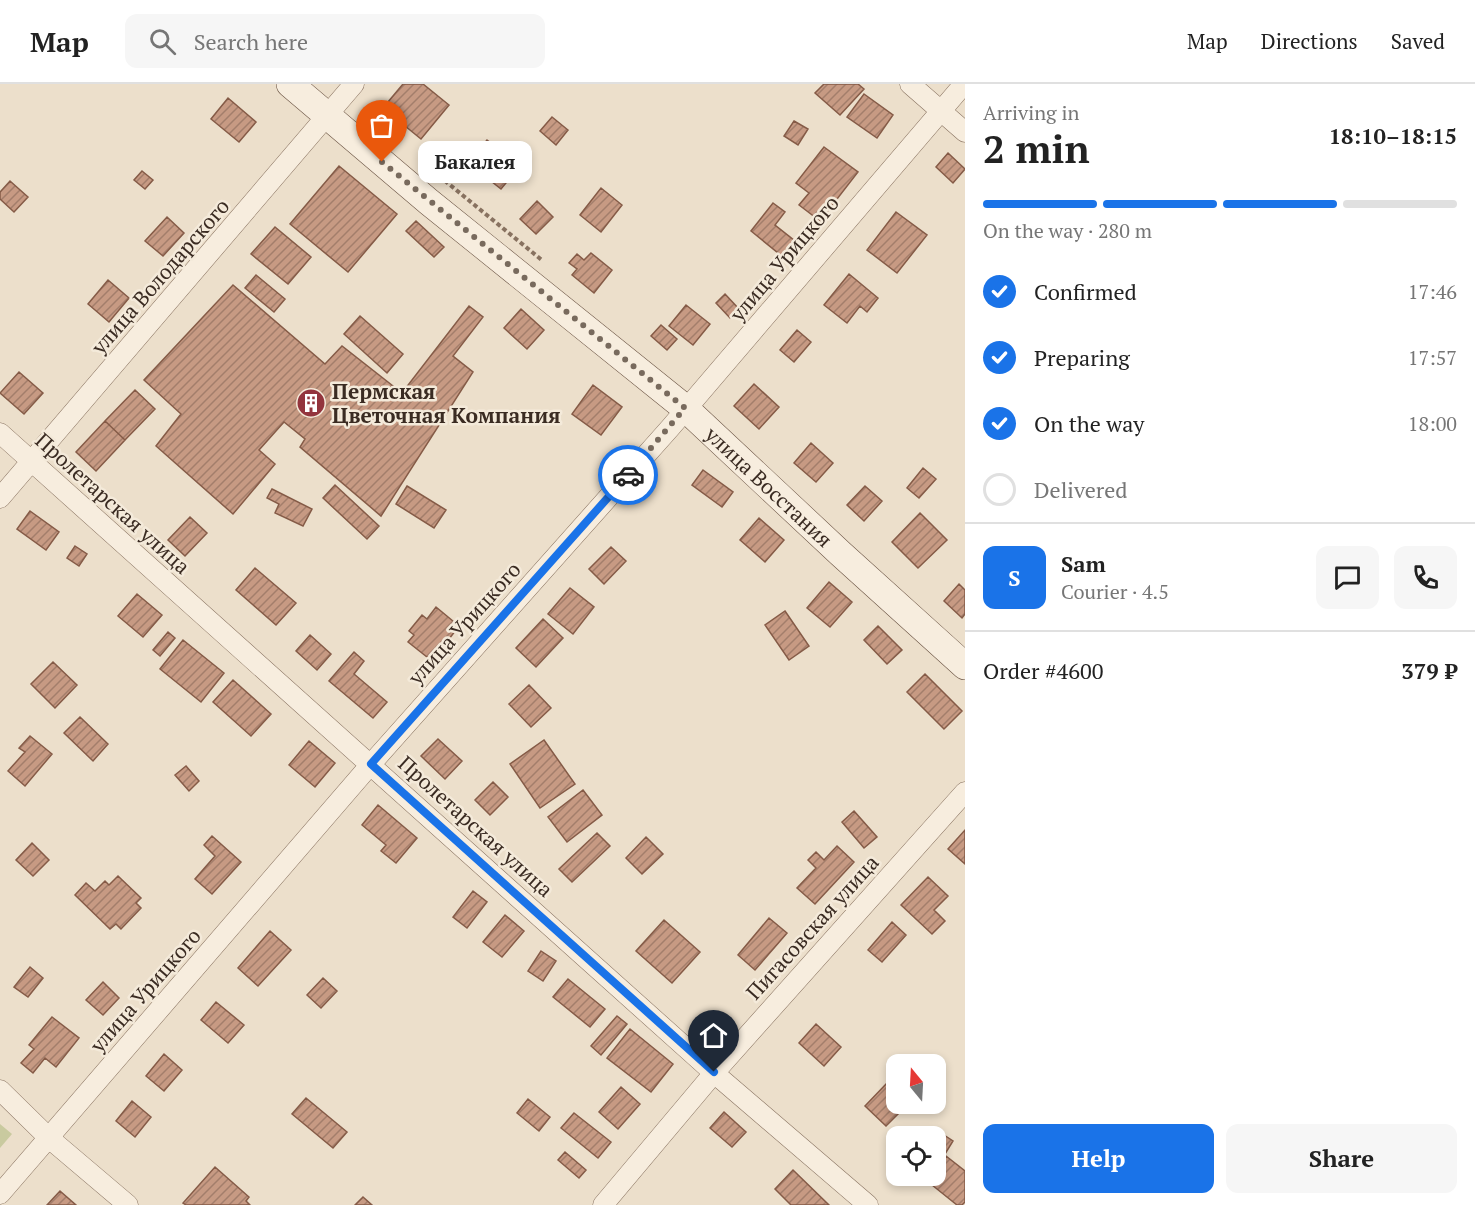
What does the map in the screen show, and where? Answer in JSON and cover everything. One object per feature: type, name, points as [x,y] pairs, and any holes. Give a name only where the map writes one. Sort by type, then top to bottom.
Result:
[{"type":"street","name":"улица Восстания","points":[[290,84],[429,202],[685,408],[965,666]]},
{"type":"street","name":"улица Володарского","points":[[0,498],[354,84]]},
{"type":"street","points":[[910,84],[965,132]]},
{"type":"street","name":"улица Урицкого","points":[[0,1194],[371,764],[654,446],[964,84]]},
{"type":"street","name":"Пролетарская улица","points":[[0,434],[714,1072],[868,1205]]},
{"type":"street","name":"Пигасовская улица","points":[[603,1205],[714,1072],[965,792]]},
{"type":"street","points":[[0,1089],[49,1138],[128,1205]]},
{"type":"green space","points":[[0,1124],[12,1134],[0,1148]]},
{"type":"building","points":[[403,84],[423,84],[449,105],[421,139],[383,108]]},
{"type":"building","points":[[824,84],[858,84],[864,89],[840,115],[815,93]]},
{"type":"building","points":[[864,94],[893,115],[877,138],[847,117]]},
{"type":"building","points":[[228,98],[256,122],[239,142],[211,119]]},
{"type":"building","points":[[552,117],[568,130],[556,145],[540,131]]},
{"type":"building","points":[[794,121],[808,129],[798,145],[784,136]]},
{"type":"building","points":[[487,140],[520,166],[501,189],[468,163]]},
{"type":"building","points":[[824,147],[858,172],[820,221],[799,205],[809,193],[796,183]]},
{"type":"building","points":[[948,153],[965,169],[953,183],[936,167]]},
{"type":"building","points":[[339,166],[397,214],[348,272],[290,224]]},
{"type":"building","points":[[142,171],[153,180],[145,189],[134,180]]},
{"type":"building","points":[[10,181],[28,197],[14,212],[0,199],[0,192]]},
{"type":"building","points":[[601,188],[622,205],[601,232],[580,215]]},
{"type":"building","points":[[537,201],[553,217],[536,234],[520,219]]},
{"type":"building","points":[[773,203],[785,212],[775,225],[795,241],[783,257],[751,231]]},
{"type":"building","points":[[896,212],[927,235],[897,273],[867,250]]},
{"type":"building","points":[[167,217],[184,233],[163,256],[145,241]]},
{"type":"building","points":[[416,221],[444,247],[434,257],[406,231]]},
{"type":"building","points":[[275,227],[311,257],[288,284],[251,254]]},
{"type":"building","points":[[591,253],[612,270],[594,293],[572,275],[577,269],[569,263],[577,254],[584,260]]},
{"type":"building","points":[[849,274],[878,298],[867,312],[860,306],[847,323],[824,305]]},
{"type":"building","points":[[256,275],[285,299],[274,312],[245,288]]},
{"type":"building","points":[[108,280],[129,298],[109,322],[88,304]]},
{"type":"building","name":"Пермская Цветочная Компания","points":[[233,285],[325,364],[342,346],[402,393],[469,306],[483,317],[453,356],[473,372],[381,516],[300,447],[305,439],[284,422],[259,450],[275,464],[233,514],[156,446],[181,414],[144,380]]},
{"type":"building","points":[[725,294],[739,309],[730,318],[716,303]]},
{"type":"building","points":[[686,305],[710,324],[693,345],[669,326]]},
{"type":"building","points":[[521,309],[544,330],[527,349],[504,328]]},
{"type":"building","points":[[360,316],[403,354],[387,373],[344,334]]},
{"type":"building","points":[[661,325],[677,339],[667,350],[651,336]]},
{"type":"building","points":[[797,330],[811,342],[794,362],[780,350]]},
{"type":"building","points":[[19,372],[43,393],[24,414],[0,393]]},
{"type":"building","points":[[754,384],[779,407],[759,429],[734,406]]},
{"type":"building","points":[[593,385],[622,407],[601,435],[572,414]]},
{"type":"building","points":[[135,390],[155,409],[125,440],[105,421]]},
{"type":"building","points":[[105,421],[125,440],[96,471],[76,452]]},
{"type":"building","points":[[811,443],[833,463],[816,482],[794,463]]},
{"type":"building","points":[[923,468],[936,479],[919,498],[907,488]]},
{"type":"building","points":[[703,470],[733,492],[722,507],[692,485]]},
{"type":"building","points":[[335,485],[379,526],[367,539],[323,498]]},
{"type":"building","points":[[407,486],[446,510],[434,528],[396,504]]},
{"type":"building","points":[[865,486],[882,501],[864,521],[847,505]]},
{"type":"building","points":[[272,489],[312,509],[303,526],[275,513],[279,504],[267,498]]},
{"type":"building","points":[[30,511],[59,532],[46,550],[17,529]]},
{"type":"building","points":[[920,513],[947,540],[918,568],[892,542]]},
{"type":"building","points":[[190,517],[207,533],[185,556],[168,540]]},
{"type":"building","points":[[759,518],[784,540],[765,562],[740,540]]},
{"type":"building","points":[[75,546],[87,554],[79,566],[67,558]]},
{"type":"building","points":[[611,547],[626,561],[604,584],[589,569]]},
{"type":"building","points":[[255,568],[296,603],[276,625],[236,590]]},
{"type":"building","points":[[829,582],[852,602],[830,627],[807,608]]},
{"type":"building","points":[[959,584],[965,590],[965,614],[962,618],[944,601]]},
{"type":"building","points":[[570,588],[594,607],[573,634],[548,614]]},
{"type":"building","points":[[137,594],[162,615],[143,637],[118,616]]},
{"type":"building","points":[[436,607],[459,626],[432,661],[408,642],[414,635],[409,631],[422,615],[427,619]]},
{"type":"building","points":[[785,611],[809,646],[789,660],[765,625]]},
{"type":"building","points":[[543,619],[563,638],[536,667],[516,648]]},
{"type":"building","points":[[878,626],[902,650],[887,664],[864,640]]},
{"type":"building","points":[[168,632],[175,638],[160,656],[153,650]]},
{"type":"building","points":[[310,635],[331,654],[317,670],[296,651]]},
{"type":"building","points":[[183,640],[224,673],[201,702],[160,669]]},
{"type":"building","points":[[354,652],[364,661],[354,674],[387,702],[373,718],[329,681]]},
{"type":"building","points":[[53,662],[77,685],[55,708],[31,684]]},
{"type":"building","points":[[925,674],[962,711],[944,729],[907,692]]},
{"type":"building","points":[[233,680],[271,714],[251,736],[213,702]]},
{"type":"building","points":[[529,685],[551,708],[531,727],[509,704]]},
{"type":"building","points":[[80,717],[108,744],[93,761],[64,733]]},
{"type":"building","points":[[30,736],[52,754],[25,786],[8,771],[25,752],[19,748]]},
{"type":"building","points":[[438,739],[462,761],[445,779],[421,756]]},
{"type":"building","points":[[544,740],[575,784],[540,808],[510,764]]},
{"type":"building","points":[[309,741],[335,763],[315,787],[289,765]]},
{"type":"building","points":[[186,766],[199,781],[189,791],[175,775]]},
{"type":"building","points":[[493,782],[508,797],[490,815],[475,800]]},
{"type":"building","points":[[583,790],[602,815],[567,842],[548,817]]},
{"type":"building","points":[[378,805],[417,838],[396,863],[381,851],[386,845],[362,825]]},
{"type":"building","points":[[854,811],[877,837],[864,848],[842,822]]},
{"type":"building","points":[[965,830],[965,864],[948,849]]},
{"type":"building","points":[[597,833],[610,846],[572,882],[559,869]]},
{"type":"building","points":[[212,836],[241,862],[212,894],[195,879],[215,856],[204,845]]},
{"type":"building","points":[[646,837],[663,854],[642,874],[626,858]]},
{"type":"building","points":[[32,843],[49,860],[33,876],[16,860]]},
{"type":"building","points":[[837,846],[854,862],[815,904],[797,888],[816,868],[808,860],[816,852],[824,860]]},
{"type":"building","points":[[118,876],[141,898],[136,903],[141,908],[121,929],[116,924],[110,929],[75,895],[86,883],[95,891],[105,881],[109,885]]},
{"type":"building","points":[[928,877],[948,896],[934,910],[945,921],[932,934],[901,905]]},
{"type":"building","points":[[473,891],[487,902],[467,928],[453,917]]},
{"type":"building","points":[[505,915],[524,931],[502,957],[483,942]]},
{"type":"building","points":[[769,918],[787,933],[755,970],[738,955]]},
{"type":"building","points":[[664,920],[700,952],[672,983],[636,951]]},
{"type":"building","points":[[892,922],[906,935],[882,962],[868,950]]},
{"type":"building","points":[[270,931],[291,950],[258,986],[238,968]]},
{"type":"building","points":[[541,951],[556,961],[543,981],[528,971]]},
{"type":"building","points":[[30,967],[43,978],[28,997],[14,987]]},
{"type":"building","points":[[323,978],[337,991],[321,1008],[307,995]]},
{"type":"building","points":[[568,979],[605,1009],[590,1027],[553,997]]},
{"type":"building","points":[[103,982],[119,998],[103,1015],[86,1000]]},
{"type":"building","points":[[216,1002],[244,1025],[228,1043],[201,1020]]},
{"type":"building","points":[[617,1016],[627,1024],[601,1055],[591,1046]]},
{"type":"building","points":[[52,1017],[79,1038],[56,1067],[45,1058],[33,1073],[21,1063],[34,1049],[29,1045]]},
{"type":"building","points":[[816,1024],[841,1047],[824,1066],[799,1043]]},
{"type":"building","points":[[630,1029],[673,1064],[651,1092],[607,1058]]},
{"type":"building","points":[[164,1054],[182,1070],[164,1091],[146,1076]]},
{"type":"building","points":[[886,1084],[886,1114],[898,1114],[886,1126],[865,1106]]},
{"type":"building","points":[[621,1087],[640,1104],[618,1129],[599,1112]]},
{"type":"building","points":[[306,1098],[347,1132],[333,1148],[292,1114]]},
{"type":"building","points":[[528,1099],[550,1117],[539,1131],[517,1113]]},
{"type":"building","points":[[132,1101],[151,1117],[135,1137],[116,1121]]},
{"type":"building","points":[[724,1112],[746,1132],[732,1147],[710,1128]]},
{"type":"building","points":[[574,1113],[611,1142],[598,1158],[561,1128]]},
{"type":"building","points":[[946,1136],[953,1141],[946,1152]]},
{"type":"building","points":[[565,1152],[586,1170],[579,1178],[558,1160]]},
{"type":"building","points":[[946,1156],[965,1171],[965,1202],[957,1205],[933,1186],[946,1186]]},
{"type":"building","points":[[215,1167],[249,1197],[246,1201],[250,1205],[186,1205],[183,1203]]},
{"type":"building","points":[[793,1170],[829,1205],[791,1205],[775,1189]]},
{"type":"building","points":[[60,1191],[76,1205],[47,1205]]},
{"type":"building","points":[[363,1197],[372,1205],[355,1205]]},
{"type":"way so far","points":[[382,162],[685,408],[628,475]]},
{"type":"place","name":"Бакалея","points":[[382,162]]},
{"type":"place","name":"Пермская Цветочная Компания","points":[[311,403]]},
{"type":"route","points":[[628,475],[371,764],[714,1072]]}]
